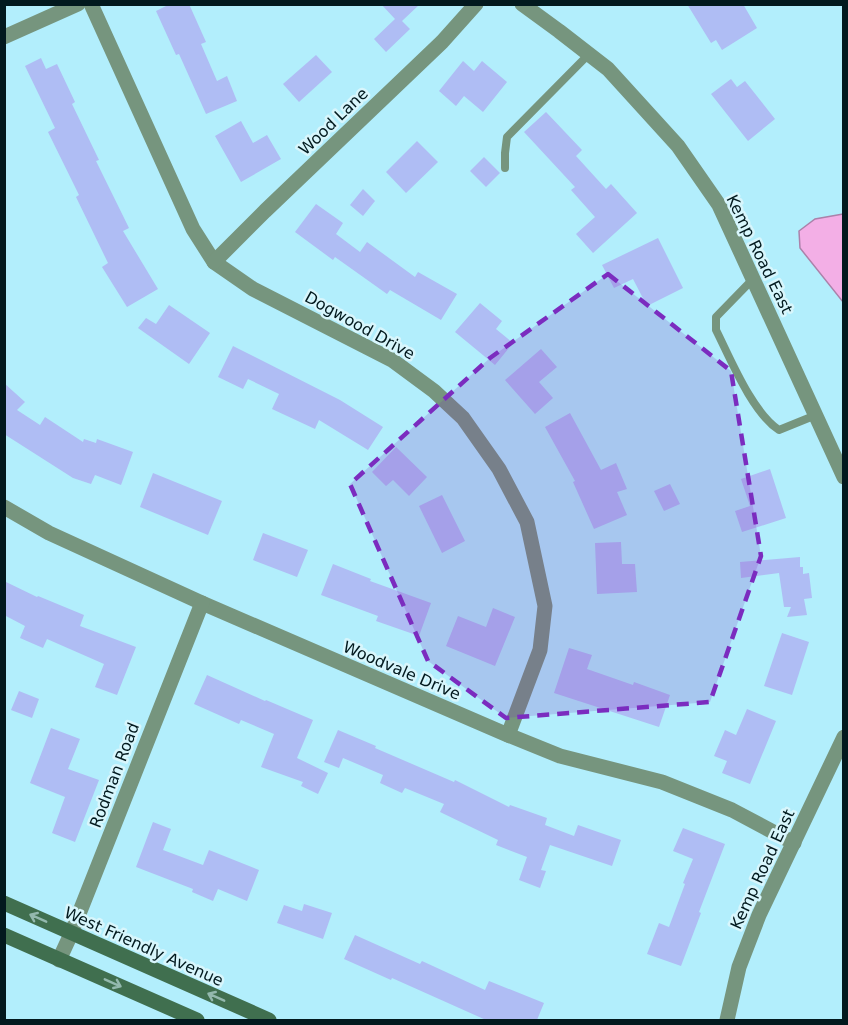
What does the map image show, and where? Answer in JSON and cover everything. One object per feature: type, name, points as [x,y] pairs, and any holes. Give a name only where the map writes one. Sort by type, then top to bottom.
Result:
[{"type":"main road","name":"West Friendly Avenue","points":[[4,903],[269,1020]]},
{"type":"main road","points":[[4,935],[197,1020]]},
{"type":"street","points":[[4,37],[78,4]]},
{"type":"street","name":"Dogwood Drive","points":[[91,4],[193,229],[214,262],[253,289],[392,360],[434,391],[463,418],[499,469],[527,522],[545,606],[540,650],[508,735]]},
{"type":"street","name":"Wood Lane","points":[[214,262],[442,42],[476,4]]},
{"type":"street","name":"Kemp Road East","points":[[522,4],[608,69],[678,146],[718,205],[843,477]]},
{"type":"street","name":"Woodvale Drive","points":[[4,507],[49,533],[202,603],[508,735],[560,756],[662,782],[732,810],[794,843]]},
{"type":"street","name":"Rodman Road","points":[[60,960],[202,603]]},
{"type":"street","name":"Kemp Road East","points":[[727,1020],[739,968],[759,915],[843,737]]},
{"type":"lane","points":[[505,168],[507,137],[589,54]]},
{"type":"lane","points":[[753,279],[716,317],[716,330],[755,406],[771,425],[779,430],[816,415]]},
{"type":"highlighted area","points":[[608,274],[731,371],[761,556],[710,702],[506,718],[428,661],[350,484],[490,358]]},
{"type":"shaded area","points":[[844,214],[843,302],[800,248],[799,231],[815,219]]},
{"type":"building","points":[[170,4],[189,4],[206,42],[201,44],[217,81],[227,76],[237,101],[206,114],[179,54],[176,55],[156,11]]},
{"type":"building","points":[[381,4],[420,4],[402,21],[410,29],[386,52],[374,39],[395,19]]},
{"type":"building","points":[[687,4],[743,4],[757,28],[722,50],[716,40],[711,43]]},
{"type":"building","points":[[316,55],[332,72],[299,102],[283,84]]},
{"type":"building","points":[[41,58],[46,69],[57,64],[75,102],[72,104],[99,160],[96,161],[129,228],[123,231],[158,289],[127,307],[102,267],[108,263],[76,197],[79,195],[48,132],[55,128],[25,66]]},
{"type":"building","points":[[463,61],[474,71],[482,61],[507,82],[483,112],[464,96],[456,106],[439,91]]},
{"type":"building","points":[[731,79],[737,87],[745,81],[775,119],[748,141],[711,94]]},
{"type":"building","points":[[546,112],[582,150],[576,156],[606,189],[611,184],[637,213],[593,253],[576,234],[595,217],[571,190],[575,187],[524,132]]},
{"type":"building","points":[[241,121],[253,143],[267,135],[281,159],[241,182],[215,136]]},
{"type":"building","points":[[417,141],[438,162],[406,193],[386,172]]},
{"type":"building","points":[[484,157],[500,173],[486,187],[470,171]]},
{"type":"building","points":[[363,189],[375,201],[363,216],[350,205]]},
{"type":"building","points":[[316,204],[343,223],[336,234],[360,252],[367,242],[415,277],[418,272],[457,294],[441,320],[390,290],[387,294],[335,257],[333,260],[295,232]]},
{"type":"building","points":[[658,238],[683,288],[647,306],[633,279],[614,288],[602,265]]},
{"type":"building","points":[[480,303],[502,321],[496,329],[513,343],[495,365],[455,332]]},
{"type":"building","points":[[169,305],[210,333],[189,364],[138,328],[146,318],[156,324]]},
{"type":"building","points":[[233,346],[340,400],[383,427],[368,450],[319,420],[315,429],[272,409],[279,394],[248,379],[243,389],[218,377]]},
{"type":"building","points":[[541,349],[557,367],[539,382],[553,398],[535,414],[505,380]]},
{"type":"building","points":[[4,383],[25,402],[17,410],[40,425],[45,417],[83,442],[84,439],[96,443],[97,439],[133,452],[121,485],[95,475],[91,484],[73,478],[4,434]]},
{"type":"building","points":[[570,413],[601,470],[616,463],[627,489],[617,492],[627,515],[594,529],[573,482],[575,481],[545,427]]},
{"type":"building","points":[[396,447],[427,477],[409,496],[393,480],[386,486],[372,472]]},
{"type":"building","points":[[770,469],[786,518],[742,532],[735,511],[750,506],[741,479]]},
{"type":"building","points":[[153,473],[222,501],[208,535],[140,507]]},
{"type":"building","points":[[670,484],[680,504],[664,511],[654,491]]},
{"type":"building","points":[[442,495],[465,541],[442,553],[419,506]]},
{"type":"building","points":[[263,533],[308,550],[297,577],[253,560]]},
{"type":"building","points":[[621,542],[622,564],[635,564],[637,592],[597,594],[595,543]]},
{"type":"building","points":[[800,557],[803,574],[809,573],[812,598],[804,599],[807,615],[787,617],[791,607],[784,607],[779,573],[741,578],[740,562]]},
{"type":"building","points":[[333,564],[371,579],[370,581],[431,603],[419,636],[376,621],[378,616],[321,595]]},
{"type":"building","points":[[4,581],[37,597],[84,615],[80,626],[136,647],[117,695],[95,687],[104,664],[47,639],[43,648],[20,638],[25,626],[4,615]]},
{"type":"building","points":[[493,608],[515,617],[495,666],[446,646],[458,616],[486,627]]},
{"type":"building","points":[[782,633],[809,642],[792,695],[764,686]]},
{"type":"building","points":[[569,648],[592,655],[587,669],[670,695],[659,727],[554,693]]},
{"type":"building","points":[[207,675],[313,720],[297,758],[328,773],[318,794],[301,786],[303,782],[261,767],[274,734],[241,720],[239,724],[194,704]]},
{"type":"building","points":[[19,691],[39,699],[32,718],[11,710]]},
{"type":"building","points":[[747,709],[776,721],[750,784],[722,773],[727,761],[714,756],[725,730],[736,735]]},
{"type":"building","points":[[51,728],[80,739],[68,769],[99,780],[75,842],[52,833],[65,797],[30,783]]},
{"type":"building","points":[[338,730],[454,782],[455,780],[509,807],[510,805],[547,818],[545,825],[574,836],[578,825],[621,840],[612,866],[550,845],[541,870],[546,871],[540,888],[519,880],[527,857],[496,845],[498,840],[440,812],[444,804],[405,788],[402,793],[380,783],[383,775],[343,758],[339,768],[324,762]]},
{"type":"building","points":[[153,822],[171,829],[163,850],[203,865],[209,850],[259,870],[247,901],[218,889],[213,901],[192,892],[193,889],[136,867]]},
{"type":"building","points":[[683,828],[725,844],[681,966],[647,954],[659,923],[669,927],[693,859],[673,851]]},
{"type":"building","points":[[304,904],[332,913],[323,939],[277,923],[284,905],[302,911]]},
{"type":"building","points":[[355,935],[420,964],[422,961],[485,990],[489,981],[544,1003],[537,1020],[486,1020],[344,959]]}]
